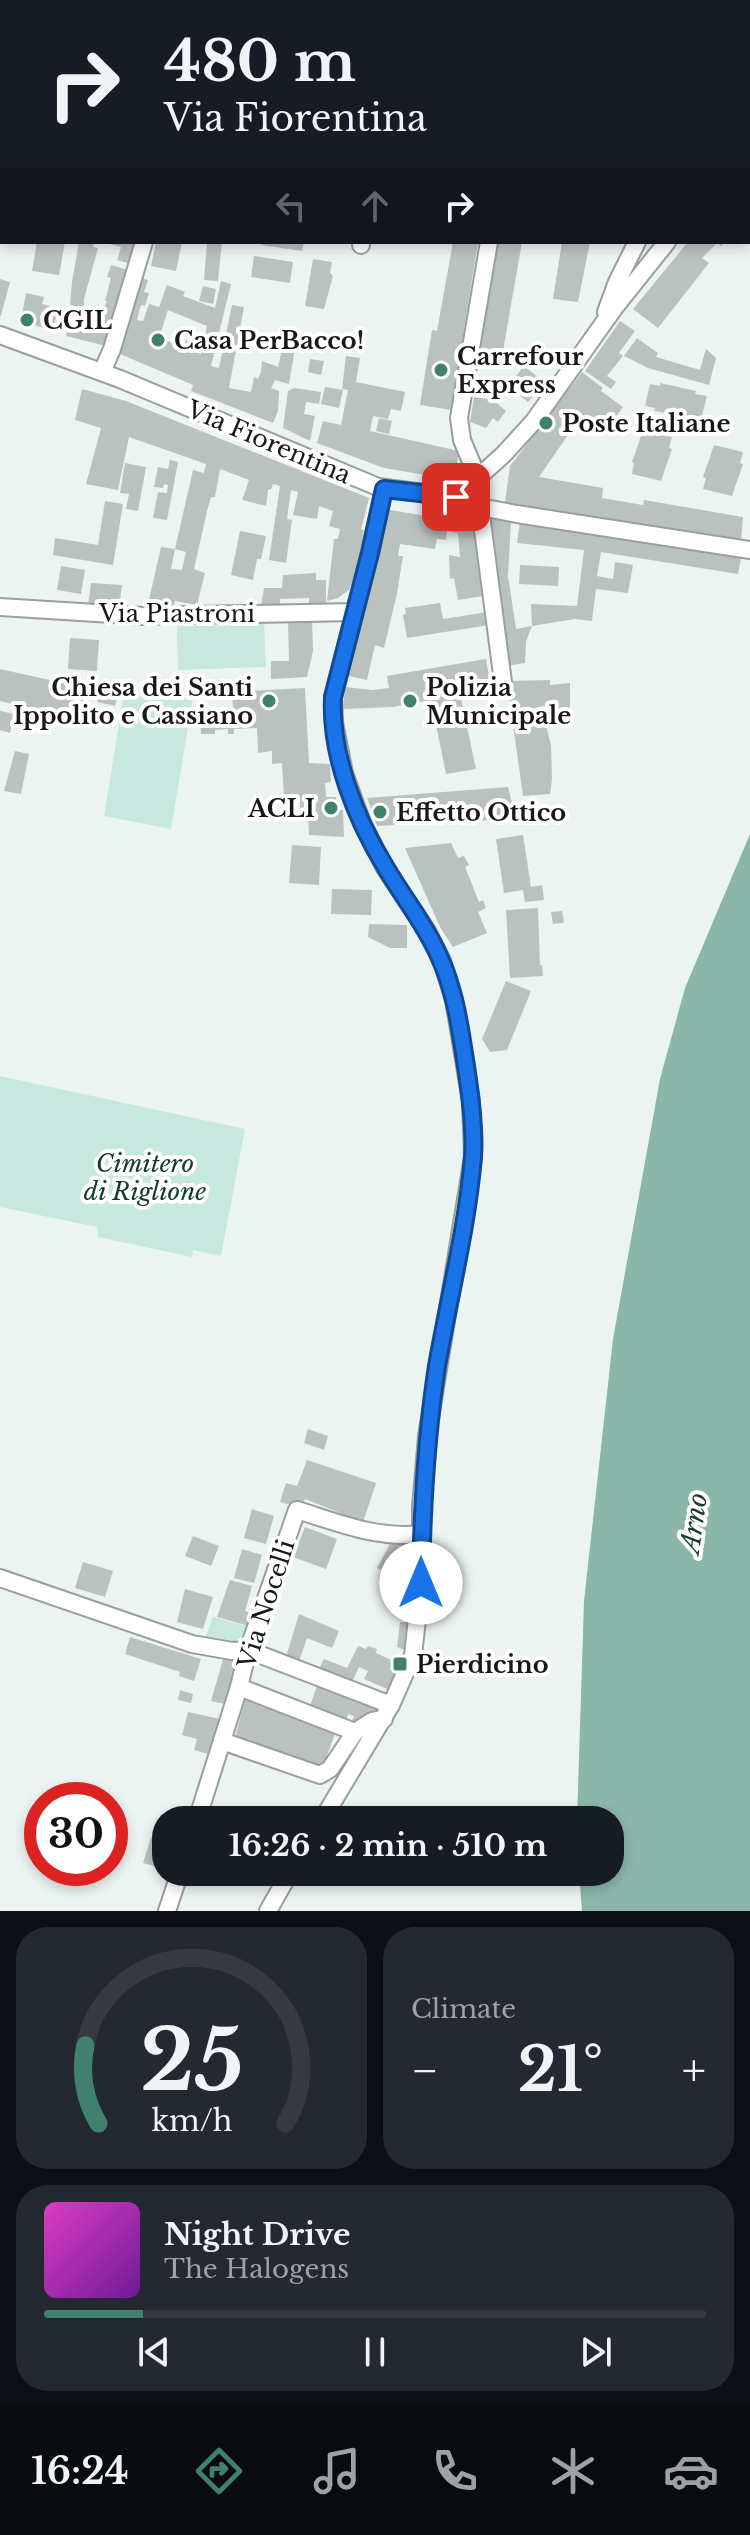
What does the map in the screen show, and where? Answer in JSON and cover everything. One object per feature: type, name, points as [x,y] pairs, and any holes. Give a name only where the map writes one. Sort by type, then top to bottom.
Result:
[{"type":"street","points":[[102,372],[112,349],[143,244]]},
{"type":"street","points":[[478,478],[462,440],[459,418],[489,244]]},
{"type":"street","points":[[600,328],[617,282],[636,244]]},
{"type":"street","points":[[456,497],[513,446],[534,421],[600,328],[665,244]]},
{"type":"street","name":"Via Fiorentina","points":[[0,335],[102,372],[384,489],[456,497],[480,507],[750,550]]},
{"type":"street","points":[[331,1806],[388,1712],[413,1655],[419,1619],[427,1436],[473,1157],[467,1072],[454,1000],[442,961],[427,931],[369,839],[344,773],[334,722],[333,697],[384,489]]},
{"type":"street","points":[[480,507],[503,682]]},
{"type":"street","name":"Via Piastroni","points":[[0,607],[144,616],[354,612]]},
{"type":"street","name":"Via Nocelli","points":[[201,1806],[248,1650],[297,1510],[371,1534],[421,1534]]},
{"type":"street","points":[[0,1578],[192,1644],[232,1651],[248,1650],[388,1712]]},
{"type":"street","points":[[239,1687],[355,1732]]},
{"type":"street","points":[[222,1741],[320,1775],[330,1769],[355,1732],[388,1712]]},
{"type":"street","points":[[167,1911],[175,1886]]},
{"type":"street","points":[[268,1911],[282,1886]]},
{"type":"green space","points":[[264,623],[266,667],[178,670],[177,626]]},
{"type":"green space","points":[[125,687],[193,698],[171,829],[104,816]]},
{"type":"green space","name":"Cimitero di Riglione","points":[[0,1076],[245,1129],[221,1256],[193,1250],[192,1257],[98,1237],[97,1227],[0,1207]]},
{"type":"green space","points":[[213,1617],[246,1626],[239,1638],[230,1643],[205,1639]]},
{"type":"water","name":"Arno","points":[[750,834],[750,1911],[582,1911],[580,1886],[624,1886],[624,1806],[577,1806],[584,1601],[613,1339],[660,1079],[685,988]]},
{"type":"building","points":[[37,244],[65,244],[59,275],[32,271]]},
{"type":"building","points":[[79,244],[94,244],[93,247],[98,248],[84,308],[102,313],[107,301],[111,278],[107,277],[111,265],[131,271],[110,347],[66,336],[73,305],[70,305]]},
{"type":"building","points":[[110,244],[136,244],[131,264],[117,260],[121,247]]},
{"type":"building","points":[[156,244],[182,244],[176,271],[151,266]]},
{"type":"building","points":[[207,244],[222,244],[218,281],[204,280]]},
{"type":"building","points":[[262,244],[304,244],[302,251]]},
{"type":"building","points":[[453,244],[478,244],[451,410],[420,405],[432,330],[437,331]]},
{"type":"building","points":[[496,244],[522,244],[503,351],[478,347]]},
{"type":"building","points":[[562,244],[590,244],[578,302],[553,299]]},
{"type":"building","points":[[686,244],[716,244],[702,258],[709,263],[658,328],[633,309]]},
{"type":"building","points":[[254,256],[293,262],[290,283],[251,277]]},
{"type":"building","points":[[313,259],[332,262],[330,273],[333,276],[324,309],[305,306]]},
{"type":"building","points":[[140,278],[148,280],[144,292],[149,293],[145,306],[141,305],[137,320],[143,321],[149,304],[159,307],[167,285],[185,292],[183,296],[215,308],[221,281],[231,284],[211,366],[219,368],[232,305],[244,307],[229,388],[251,392],[254,377],[258,379],[261,372],[262,361],[278,367],[283,345],[295,348],[289,384],[275,380],[271,388],[279,391],[278,411],[273,423],[191,391],[193,385],[120,354]],"holes":[[[168,310],[207,326],[201,354],[190,349],[192,342],[186,340],[184,347],[159,338]]]},
{"type":"building","points":[[0,279],[10,282],[1,316],[0,316]]},
{"type":"building","points":[[203,286],[216,289],[213,304],[199,301]]},
{"type":"building","points":[[26,293],[44,297],[42,304],[58,308],[53,331],[21,321]]},
{"type":"building","points":[[620,321],[635,331],[619,353],[623,356],[607,376],[616,382],[611,389],[585,371]]},
{"type":"building","points":[[637,338],[658,353],[656,357],[700,370],[706,349],[716,358],[709,385],[648,368],[624,356]]},
{"type":"building","points":[[346,356],[360,358],[356,382],[405,392],[401,411],[391,409],[388,419],[373,416],[370,431],[459,451],[454,480],[384,468],[317,443],[323,421],[341,425],[348,390],[342,389]]},
{"type":"building","points":[[310,359],[324,361],[321,375],[308,372]]},
{"type":"building","points":[[524,366],[544,382],[528,402],[508,386]]},
{"type":"building","points":[[582,372],[623,407],[604,433],[581,416],[539,477],[603,488],[602,498],[643,505],[644,500],[743,517],[741,541],[505,502],[510,466]]},
{"type":"building","points":[[660,383],[707,396],[701,419],[654,411],[655,408],[645,406],[650,384],[660,386]]},
{"type":"building","points":[[325,387],[343,390],[339,408],[321,404]]},
{"type":"building","points":[[294,388],[321,392],[319,404],[306,402],[304,414],[315,416],[310,441],[283,428],[288,391]]},
{"type":"building","points":[[82,389],[126,401],[369,498],[361,530],[364,530],[359,563],[349,590],[327,601],[334,539],[338,539],[340,529],[329,526],[333,511],[319,506],[317,519],[293,515],[298,492],[291,490],[287,519],[292,520],[286,563],[269,560],[280,486],[273,484],[268,490],[266,506],[242,500],[249,480],[220,469],[194,569],[205,573],[197,605],[175,601],[174,607],[148,604],[161,547],[175,549],[193,470],[204,473],[206,464],[129,437],[118,490],[86,484],[101,428],[75,420]],"holes":[[[175,549],[186,552],[182,570],[171,569]]]},
{"type":"building","points":[[474,397],[493,400],[506,411],[498,422],[493,418],[486,428],[470,422]]},
{"type":"building","points":[[379,418],[392,421],[389,434],[376,431]]},
{"type":"building","points":[[643,430],[672,437],[669,448],[672,449],[661,481],[632,474],[632,462]]},
{"type":"building","points":[[714,445],[743,452],[740,463],[743,464],[732,496],[703,489],[706,478],[703,477]]},
{"type":"building","points":[[170,460],[178,462],[167,520],[153,518],[158,492],[167,493],[168,485],[154,487],[158,467],[168,469]]},
{"type":"building","points":[[125,463],[146,467],[138,511],[126,509],[129,494],[120,493]]},
{"type":"building","points":[[105,501],[123,504],[113,565],[53,555],[55,538],[98,545]]},
{"type":"building","points":[[385,509],[449,520],[451,510],[474,514],[483,596],[458,600],[454,578],[450,579],[449,555],[460,557],[458,533],[447,531],[446,540],[437,539],[435,549],[400,544],[398,556],[403,556],[384,648],[375,645],[367,680],[345,675]]},
{"type":"building","points":[[485,518],[511,522],[508,576],[516,629],[532,626],[526,642],[525,663],[504,666]]},
{"type":"building","points":[[520,521],[742,553],[738,574],[601,552],[597,576],[613,579],[615,562],[633,565],[628,593],[596,589],[592,621],[575,619],[532,626],[531,604],[577,606],[584,550],[517,543]]},
{"type":"building","points":[[240,531],[266,536],[253,580],[231,575]]},
{"type":"building","points":[[520,565],[559,567],[558,586],[519,584]]},
{"type":"building","points":[[61,566],[85,570],[81,594],[57,590]]},
{"type":"building","points":[[316,573],[316,580],[326,580],[326,605],[309,605],[309,598],[280,599],[280,606],[261,606],[264,588],[282,588],[283,575]]},
{"type":"building","points":[[91,583],[122,585],[119,609],[88,606]]},
{"type":"building","points":[[440,603],[443,619],[487,612],[489,625],[407,638],[403,615],[406,614],[405,608]]},
{"type":"building","points":[[312,620],[313,651],[307,677],[271,679],[271,661],[289,661],[288,622]]},
{"type":"building","points":[[70,638],[99,640],[97,671],[68,669]]},
{"type":"building","points":[[486,659],[491,689],[460,694],[476,769],[446,774],[431,700],[393,707],[343,709],[345,687],[389,688],[387,676]]},
{"type":"building","points":[[0,669],[90,689],[81,723],[54,717],[52,725],[42,722],[45,712],[0,701]]},
{"type":"building","points":[[101,679],[124,683],[122,696],[118,695],[115,706],[97,702]]},
{"type":"building","points":[[550,680],[550,685],[570,683],[570,712],[549,714],[548,705],[534,708],[535,714],[543,714],[551,745],[552,779],[550,794],[523,796],[507,681]]},
{"type":"building","points":[[305,688],[309,763],[330,764],[331,782],[325,783],[326,797],[336,797],[337,810],[343,810],[344,837],[309,835],[308,813],[300,813],[300,798],[284,798],[282,763],[272,764],[272,751],[258,753],[257,728],[234,729],[234,734],[228,734],[228,729],[215,730],[215,734],[201,734],[200,711],[233,709],[232,692]]},
{"type":"building","points":[[0,711],[15,714],[10,733],[0,730]]},
{"type":"building","points":[[15,751],[29,754],[21,794],[4,791]]},
{"type":"building","points":[[508,787],[516,819],[377,826],[367,798]]},
{"type":"building","points":[[523,835],[531,887],[542,885],[544,900],[525,902],[523,890],[504,893],[496,839]]},
{"type":"building","points":[[451,843],[458,858],[464,856],[469,865],[465,867],[479,902],[483,900],[486,908],[478,912],[487,933],[453,947],[440,927],[405,848]]},
{"type":"building","points":[[292,845],[321,847],[319,885],[289,883]]},
{"type":"building","points":[[332,889],[372,890],[371,915],[331,914]]},
{"type":"building","points":[[538,908],[543,976],[510,978],[506,910]]},
{"type":"building","points":[[562,911],[564,923],[553,924],[551,912]]},
{"type":"building","points":[[369,924],[407,925],[407,948],[390,948],[368,937]]},
{"type":"building","points":[[506,981],[531,991],[507,1050],[490,1052],[482,1039]]},
{"type":"building","points":[[308,1429],[328,1436],[324,1450],[304,1443]]},
{"type":"building","points":[[307,1460],[376,1483],[363,1522],[305,1499],[302,1508],[280,1502],[286,1483],[297,1486]]},
{"type":"building","points":[[252,1509],[274,1516],[266,1544],[244,1538]]},
{"type":"building","points":[[305,1527],[337,1539],[326,1569],[293,1557]]},
{"type":"building","points":[[193,1536],[219,1546],[211,1566],[185,1556]]},
{"type":"building","points":[[391,1542],[413,1545],[407,1561],[414,1563],[411,1583],[396,1579],[399,1570],[386,1566],[383,1571],[377,1568]]},
{"type":"building","points":[[242,1549],[262,1555],[254,1583],[234,1578]]},
{"type":"building","points":[[83,1562],[113,1571],[105,1597],[75,1588]]},
{"type":"building","points":[[230,1580],[252,1586],[245,1611],[252,1613],[249,1626],[217,1617]]},
{"type":"building","points":[[185,1589],[213,1597],[203,1629],[177,1622]]},
{"type":"building","points":[[299,1614],[339,1631],[332,1648],[307,1638],[299,1661],[286,1657]]},
{"type":"building","points":[[400,1622],[410,1622],[408,1651],[397,1647]]},
{"type":"building","points":[[130,1637],[201,1659],[194,1681],[179,1676],[180,1672],[125,1654]]},
{"type":"building","points":[[358,1646],[377,1649],[376,1653],[406,1667],[394,1692],[364,1679],[368,1671],[359,1667],[351,1684],[318,1671],[324,1659],[347,1668]]},
{"type":"building","points":[[224,1656],[243,1660],[230,1705],[211,1701]]},
{"type":"building","points":[[319,1680],[382,1705],[377,1712],[351,1723],[354,1716],[348,1714],[346,1721],[310,1706]]},
{"type":"building","points":[[180,1690],[193,1694],[191,1703],[178,1700]]},
{"type":"building","points":[[246,1695],[296,1712],[295,1719],[336,1731],[322,1769],[235,1738]]},
{"type":"building","points":[[188,1712],[220,1719],[211,1755],[194,1750],[197,1739],[182,1735]]},
{"type":"building","points":[[151,1837],[152,1837],[152,1865],[143,1863]]},
{"type":"place","name":"CGIL","points":[[27,320]]},
{"type":"place","name":"Casa PerBacco!","points":[[158,340]]},
{"type":"place","name":"Carrefour Express","points":[[441,370]]},
{"type":"place","name":"Poste Italiane","points":[[546,423]]},
{"type":"place","name":"Chiesa dei Santi Ippolito e Cassiano","points":[[269,701]]},
{"type":"place","name":"Polizia Municipale","points":[[410,701]]},
{"type":"place","name":"ACLI","points":[[331,808]]},
{"type":"place","name":"Effetto Ottico","points":[[380,812]]},
{"type":"place","name":"Pierdicino","points":[[400,1664]]},
{"type":"route","points":[[421,1583],[421,1507],[427,1436],[473,1157],[471,1101],[454,1000],[442,961],[427,931],[369,839],[344,773],[332,710],[384,489],[456,497]]}]
